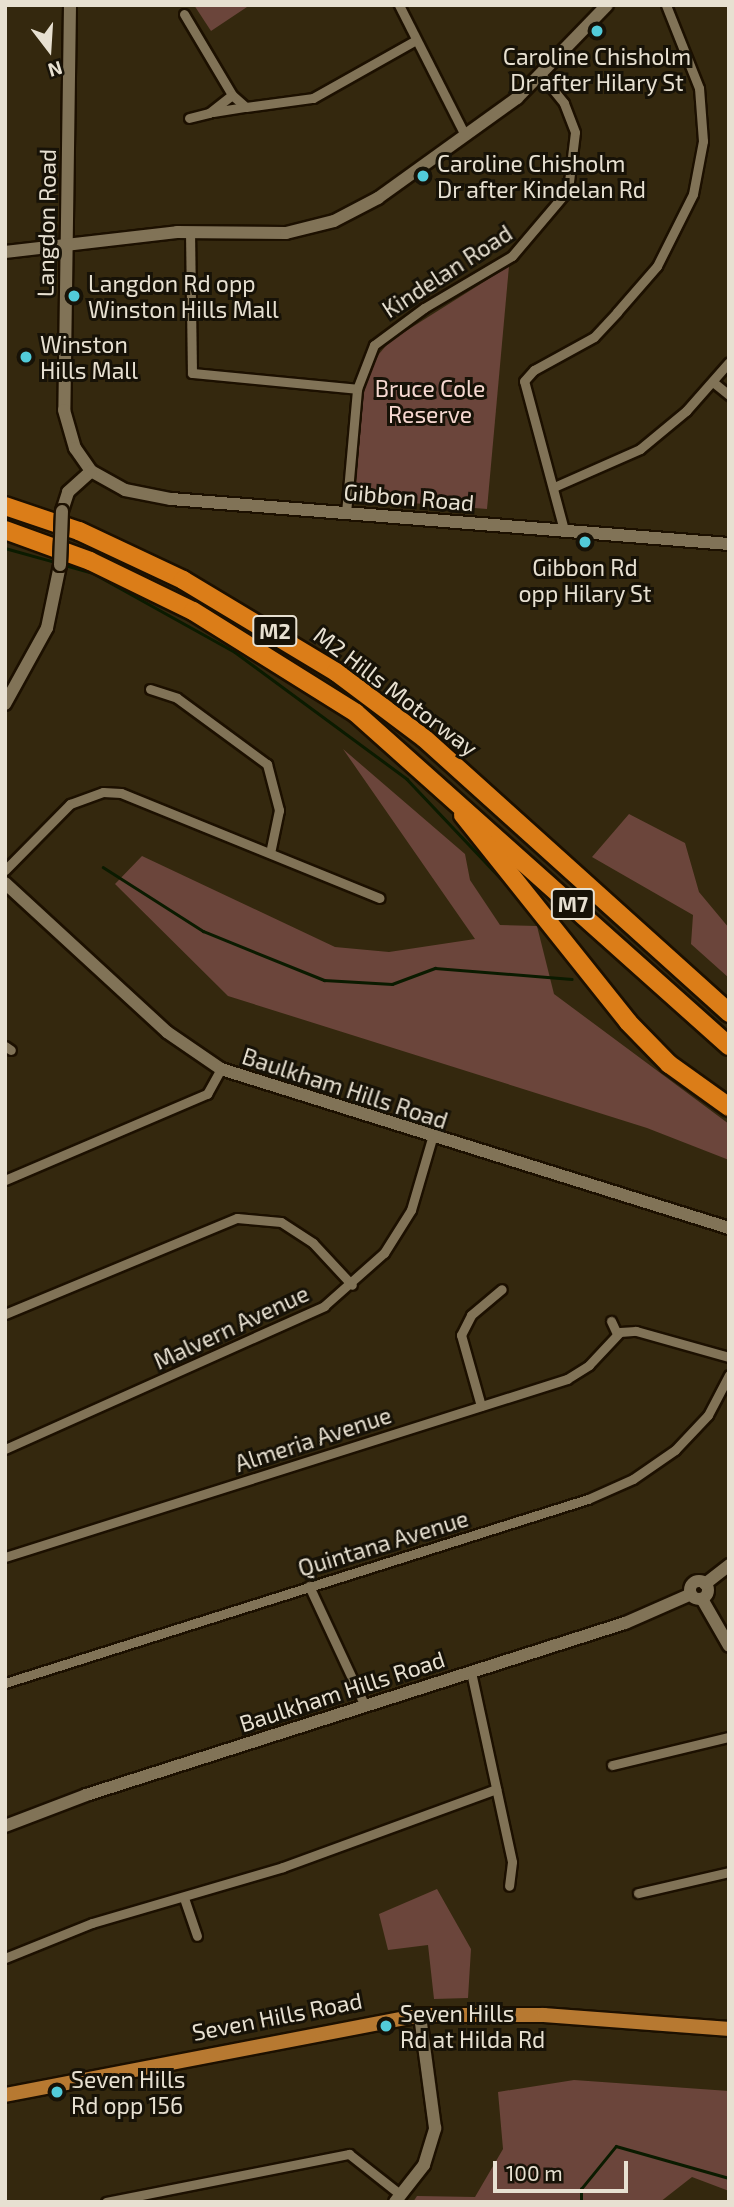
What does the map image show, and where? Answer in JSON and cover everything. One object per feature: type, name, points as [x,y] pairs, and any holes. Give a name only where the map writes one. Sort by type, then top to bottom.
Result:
[{"type":"highway","name":"M2 Hills Motorway","points":[[5,506],[79,531],[183,580],[337,672],[424,738],[676,964]]},
{"type":"highway","name":"M2 Hills Motorway","points":[[5,530],[90,561],[213,622],[329,693],[417,762]]},
{"type":"highway","name":"M2","points":[[417,762],[533,898],[628,1022],[669,1064],[729,1107]]},
{"type":"highway","name":"M7","points":[[417,762],[729,1046]]},
{"type":"highway","name":"M2","points":[[676,964],[729,999]]},
{"type":"highway","points":[[676,964],[729,1013]]},
{"type":"main road","name":"Seven Hills Road","points":[[5,2095],[420,2015],[533,2014],[729,2029]]},
{"type":"street","name":"Langdon Road","points":[[70,5],[64,410],[75,448],[91,471]]},
{"type":"street","points":[[399,5],[465,135]]},
{"type":"street","points":[[5,252],[190,231],[271,234],[334,221],[378,198],[542,76],[607,5]]},
{"type":"street","points":[[564,530],[524,381],[601,329],[657,266],[693,194],[703,141],[699,88],[666,5]]},
{"type":"street","points":[[184,14],[232,95],[246,107]]},
{"type":"street","points":[[190,118],[313,98],[416,40]]},
{"type":"street","name":"Kindelan Road","points":[[346,513],[356,389],[368,357],[388,331],[512,257],[568,190],[575,132],[564,103],[542,76]]},
{"type":"street","points":[[209,113],[232,95]]},
{"type":"street","points":[[190,231],[192,373],[356,389]]},
{"type":"street","points":[[554,487],[640,449],[713,382],[729,362]]},
{"type":"street","points":[[713,382],[729,395]]},
{"type":"street","points":[[5,704],[47,628],[60,565],[62,510],[68,492],[91,471]]},
{"type":"street","name":"Gibbon Road","points":[[91,471],[113,486],[153,496],[729,544]]},
{"type":"street","points":[[150,689],[177,698],[267,764],[279,810],[270,853]]},
{"type":"street","points":[[5,870],[70,804],[103,792],[136,797],[379,898]]},
{"type":"street","name":"Baulkham Hills Road","points":[[5,883],[167,1032],[221,1069],[432,1138],[729,1228]]},
{"type":"street","points":[[5,1180],[207,1094],[221,1069]]},
{"type":"street","name":"Malvern Avenue","points":[[5,1448],[297,1321],[352,1285],[384,1253],[411,1210],[432,1138]]},
{"type":"street","points":[[5,1314],[237,1218],[281,1222],[313,1243],[352,1285]]},
{"type":"street","points":[[481,1406],[461,1335],[471,1315],[502,1289]]},
{"type":"street","points":[[611,1321],[617,1334],[636,1331],[729,1357]]},
{"type":"street","name":"Almeria Avenue","points":[[5,1557],[578,1373],[617,1334]]},
{"type":"street","name":"Quintana Avenue","points":[[5,1683],[588,1499],[633,1479],[694,1432],[729,1375]]},
{"type":"street","name":"Baulkham Hills Road","points":[[5,1826],[625,1623],[697,1596],[693,1584],[705,1584],[729,1565]]},
{"type":"street","points":[[309,1586],[365,1706]]},
{"type":"street","points":[[697,1596],[729,1646]]},
{"type":"street","points":[[471,1672],[512,1863],[509,1886]]},
{"type":"street","points":[[612,1765],[729,1737]]},
{"type":"street","points":[[5,1958],[92,1923],[184,1898],[496,1789]]},
{"type":"street","points":[[638,1893],[729,1872]]},
{"type":"street","points":[[184,1898],[197,1936]]},
{"type":"street","points":[[106,2202],[349,2154],[398,2199],[424,2165],[435,2128],[420,2015]]},
{"type":"green space","points":[[194,5],[250,5],[211,31]]},
{"type":"green space","name":"Bruce Cole Reserve","points":[[509,266],[487,509],[361,499],[356,488],[364,383],[379,354],[390,341]]},
{"type":"green space","points":[[343,749],[465,854],[470,880],[500,925],[537,926],[554,994],[729,1124],[729,1160],[647,1128],[228,996],[115,884],[142,856],[335,947],[389,952],[475,939]]},
{"type":"green space","points":[[629,814],[685,843],[699,892],[729,928],[729,978],[691,944],[693,915],[592,857]]},
{"type":"green space","points":[[437,1889],[471,1949],[468,1998],[434,1999],[428,1945],[388,1950],[379,1914]]},
{"type":"green space","points":[[574,2080],[729,2091],[729,2191],[692,2177],[660,2202],[413,2202],[417,2196],[475,2197],[503,2149],[498,2092]]},
{"type":"waterway","points":[[5,548],[55,562]]},
{"type":"waterway","points":[[65,565],[93,573],[235,652],[407,779],[511,889]]},
{"type":"waterway","points":[[103,867],[203,931],[324,980],[392,984],[435,968],[572,979]]},
{"type":"waterway","points":[[581,2202],[581,2189],[616,2146],[729,2178]]},
{"type":"place","name":"Caroline Chisholm Dr after Hilary St","points":[[597,31]]},
{"type":"place","name":"Caroline Chisholm Dr after Kindelan Rd","points":[[423,176]]},
{"type":"place","name":"Langdon Rd opp Winston Hills Mall","points":[[74,296]]},
{"type":"place","name":"Winston Hills Mall","points":[[26,357]]},
{"type":"place","name":"Gibbon Rd opp Hilary St","points":[[585,542]]},
{"type":"place","name":"Seven Hills Rd at Hilda Rd","points":[[386,2026]]},
{"type":"place","name":"Seven Hills Rd opp 156","points":[[57,2092]]}]
